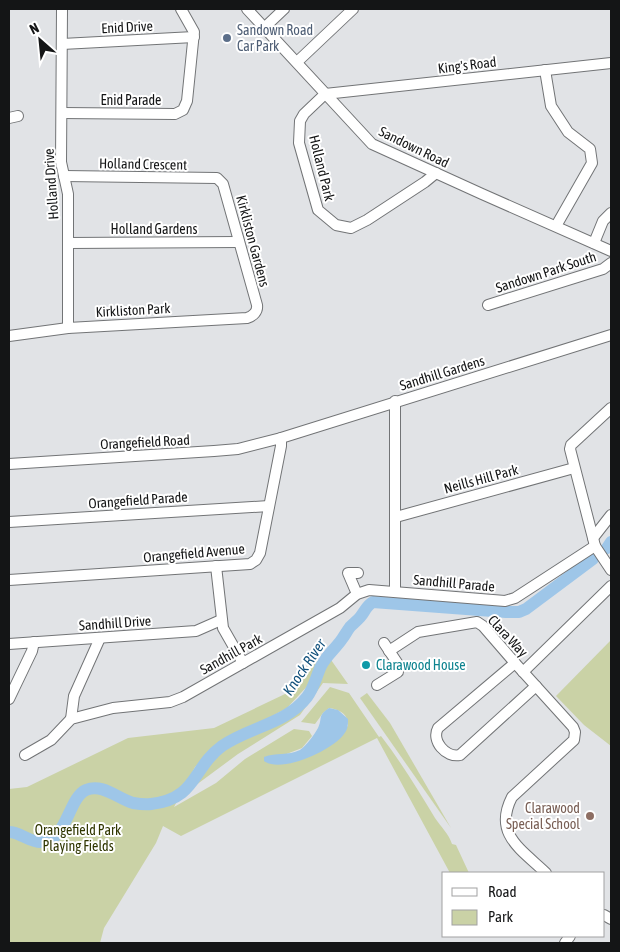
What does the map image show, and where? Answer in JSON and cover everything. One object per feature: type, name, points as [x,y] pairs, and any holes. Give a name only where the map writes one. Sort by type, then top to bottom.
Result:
[{"type":"street","name":"Holland Drive","points":[[62,9],[61,162],[68,194],[68,328]]},
{"type":"street","name":"Enid Parade","points":[[62,114],[175,114],[180,112],[186,106],[187,101],[194,38],[193,27],[182,9]]},
{"type":"street","name":"Sandown Road","points":[[247,9],[372,144],[611,251]]},
{"type":"street","points":[[264,28],[284,9]]},
{"type":"street","points":[[297,62],[353,9]]},
{"type":"street","name":"Enid Drive","points":[[62,44],[194,38]]},
{"type":"street","name":"King's Road","points":[[325,94],[611,63]]},
{"type":"street","points":[[545,70],[551,106],[568,132],[590,149],[592,163],[556,226]]},
{"type":"street","name":"Holland Park","points":[[325,94],[304,114],[300,121],[299,143],[318,210],[336,225],[350,228],[367,220],[436,173]]},
{"type":"street","name":"Holland Crescent","points":[[64,176],[217,178],[220,180]]},
{"type":"street","name":"Kirkliston Gardens","points":[[220,180],[223,184],[240,242],[257,311]]},
{"type":"street","points":[[594,243],[603,221],[611,213]]},
{"type":"street","name":"Holland Gardens","points":[[68,243],[240,242]]},
{"type":"street","name":"Sandown Park South","points":[[488,305],[603,268],[611,263]]},
{"type":"street","name":"Kirkliston Park","points":[[9,336],[68,328],[247,318],[257,311]]},
{"type":"street","name":"Sandhill Gardens","points":[[280,438],[611,335]]},
{"type":"street","name":"Sandhill Parade","points":[[395,401],[395,592],[505,601],[515,598],[594,542],[611,515]]},
{"type":"street","points":[[611,408],[570,445],[574,468],[594,542],[611,570]]},
{"type":"street","name":"Orangefield Road","points":[[9,464],[214,452],[238,449],[280,438]]},
{"type":"street","name":"Orangefield Avenue","points":[[9,580],[250,564],[256,560],[260,553],[281,446],[280,438]]},
{"type":"street","name":"Neills Hill Park","points":[[396,517],[574,468]]},
{"type":"street","name":"Orangefield Parade","points":[[9,522],[269,506]]},
{"type":"street","points":[[216,566],[223,628],[242,663]]},
{"type":"street","points":[[358,573],[348,573],[357,594],[369,590],[395,592]]},
{"type":"street","points":[[523,672],[611,586]]},
{"type":"street","name":"Sandhill Park","points":[[71,719],[113,708],[170,702],[183,697],[340,608],[357,594]]},
{"type":"street","name":"Sandhill Drive","points":[[9,644],[196,631],[221,620]]},
{"type":"street","name":"Clara Way","points":[[377,685],[398,672],[399,669],[398,664],[386,647],[418,632],[477,622],[483,626],[573,727],[575,732],[574,740],[512,797],[506,808],[504,819],[507,832],[515,843],[545,872]]},
{"type":"street","points":[[25,755],[51,740],[71,719],[74,696],[100,638]]},
{"type":"street","points":[[9,699],[32,651],[34,642]]},
{"type":"street","points":[[514,663],[438,728],[436,740],[448,754],[460,755],[536,686]]},
{"type":"green space","points":[[611,640],[611,746],[584,725],[556,696]]},
{"type":"green space","name":"Orangefield Park Playing Fields","points":[[325,657],[312,681],[287,708],[213,749],[195,767],[174,807],[216,783],[245,759],[294,729],[309,731],[312,736],[302,748],[284,755],[285,764],[348,726],[347,718],[343,713],[329,708],[315,724],[301,722],[330,687],[349,693],[379,737],[381,736],[395,756],[452,844],[456,845],[469,872],[449,872],[377,738],[181,836],[163,826],[156,843],[104,928],[100,943],[9,943],[9,789],[27,787],[128,738],[214,728],[285,694],[314,661]]},
{"type":"green space","points":[[329,657],[348,684],[323,683],[300,715],[238,754],[192,788],[209,764],[230,745],[247,735],[282,720],[301,707],[314,690]]},
{"type":"green space","points":[[367,693],[390,723],[451,828],[360,698]]},
{"type":"water","points":[[329,708],[338,710],[348,719],[346,730],[338,740],[318,753],[294,762],[282,765],[264,761],[264,757],[291,753],[303,748],[318,728],[323,713]]},
{"type":"waterway","name":"Knock River","points":[[607,548],[611,542]]},
{"type":"waterway","name":"Knock River","points":[[9,832],[37,842],[50,840],[62,828],[80,795],[92,788],[110,792],[133,803],[142,804],[166,801],[177,796],[186,789],[212,755],[222,746],[278,719],[298,706],[309,694],[326,659],[350,627],[373,602],[519,612],[526,609],[593,559]]},
{"type":"place","name":"Sandown Road Car Park","points":[[227,38]]},
{"type":"place","name":"Clarawood House","points":[[366,665]]},
{"type":"place","name":"Clarawood Special School","points":[[590,816]]}]
